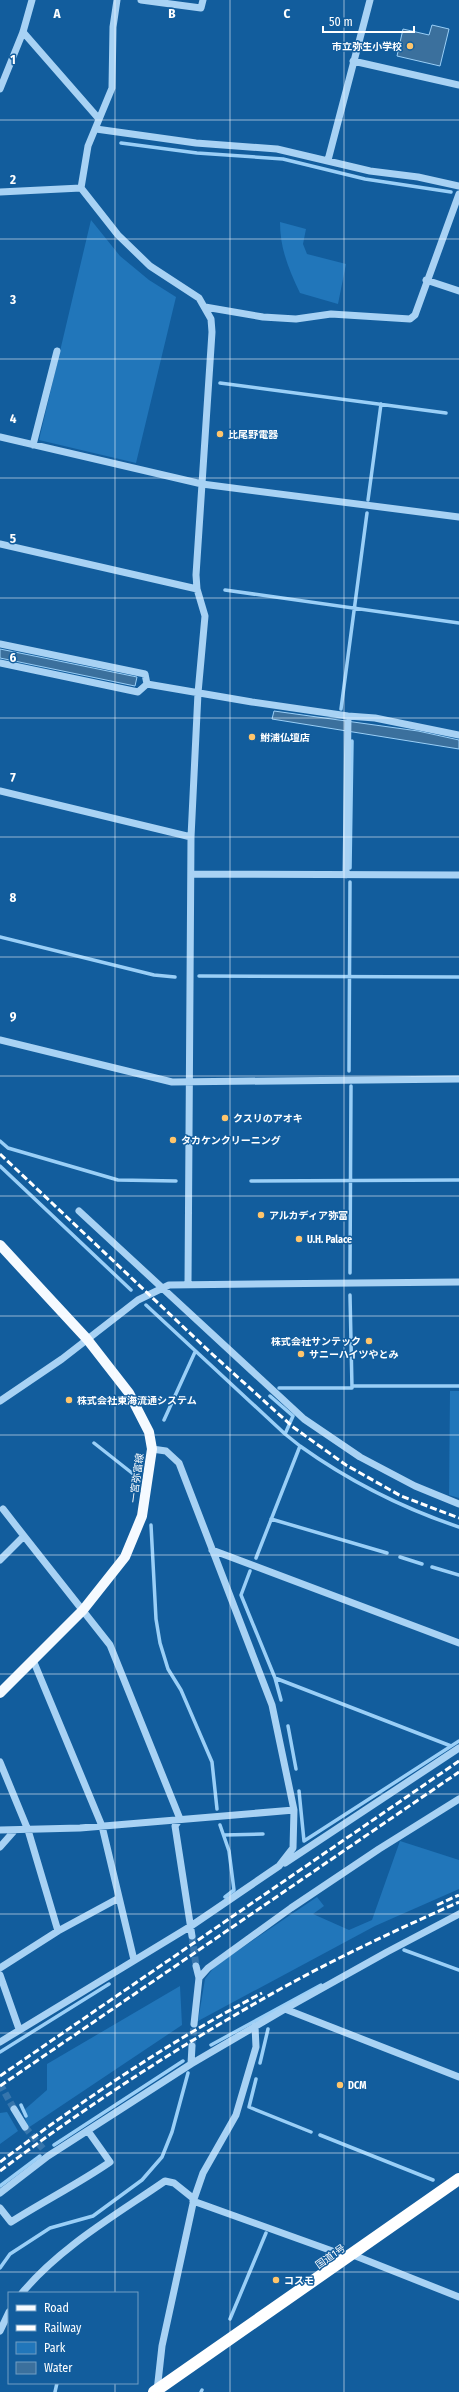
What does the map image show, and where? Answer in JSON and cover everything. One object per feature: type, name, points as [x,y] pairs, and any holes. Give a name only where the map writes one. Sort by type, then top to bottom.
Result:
[{"type":"highway","name":"国道1号","points":[[156,2391],[459,2179]]},
{"type":"main road","name":"一宮弥富線","points":[[0,1245],[86,1339],[129,1393],[149,1432],[152,1449],[142,1516],[124,1557],[83,1610],[0,1692]]},
{"type":"street","points":[[0,89],[23,32],[32,0]]},
{"type":"street","points":[[117,0],[113,27],[112,88],[88,146],[80,188],[118,235],[150,266],[199,298],[206,307],[211,319],[212,332],[196,575],[197,589],[205,616],[198,693],[191,837],[188,1284]]},
{"type":"street","points":[[141,0],[201,8],[202,0]]},
{"type":"street","points":[[328,160],[370,0]]},
{"type":"street","points":[[23,32],[98,119]]},
{"type":"street","points":[[353,61],[459,85]]},
{"type":"street","points":[[96,129],[196,143],[277,149],[328,160],[370,172],[418,177],[459,186]]},
{"type":"street","points":[[0,192],[80,188]]},
{"type":"street","points":[[206,307],[269,317],[296,319],[331,314],[410,319],[416,315],[426,280],[459,194]]},
{"type":"street","points":[[426,280],[459,291]]},
{"type":"street","points":[[33,444],[57,351]]},
{"type":"street","points":[[0,437],[202,484],[459,517]]},
{"type":"street","points":[[0,544],[197,589]]},
{"type":"street","points":[[0,644],[145,674],[147,684]]},
{"type":"street","points":[[0,663],[138,692],[147,684]]},
{"type":"street","points":[[147,684],[348,718],[374,718],[459,735]]},
{"type":"street","points":[[346,875],[348,718]]},
{"type":"street","points":[[0,791],[191,837]]},
{"type":"street","points":[[191,874],[459,875]]},
{"type":"street","points":[[0,1040],[172,1082],[189,1080],[459,1079]]},
{"type":"street","points":[[79,1211],[304,1419],[360,1457],[415,1486],[459,1504]]},
{"type":"street","points":[[0,1401],[62,1359],[138,1300],[161,1287],[188,1284],[459,1282]]},
{"type":"street","points":[[152,1449],[166,1451],[179,1463],[272,1705],[294,1810],[293,1848],[279,1866]]},
{"type":"street","points":[[3,1509],[110,1645],[180,1819]]},
{"type":"street","points":[[0,1560],[24,1536]]},
{"type":"street","points":[[212,1550],[459,1643]]},
{"type":"street","points":[[33,1660],[102,1826],[134,1960]]},
{"type":"street","points":[[0,2042],[19,2029],[191,1926],[279,1866],[459,1748]]},
{"type":"street","points":[[0,1762],[28,1830],[58,1931]]},
{"type":"street","points":[[199,1978],[208,1968],[291,1908],[379,1849],[459,1799]]},
{"type":"street","points":[[0,1830],[102,1826],[294,1810]]},
{"type":"street","points":[[180,1819],[175,1826],[192,1936]]},
{"type":"street","points":[[0,1847],[15,1830]]},
{"type":"street","points":[[0,1968],[58,1931],[119,1898]]},
{"type":"street","points":[[0,2193],[46,2153],[88,2131],[191,2064],[386,1952],[459,1914]]},
{"type":"street","points":[[194,2024],[199,1978],[196,1966]]},
{"type":"street","points":[[0,1975],[19,2029]]},
{"type":"street","points":[[285,2009],[459,2077]]},
{"type":"street","points":[[156,2391],[162,2346],[193,2200],[204,2173],[236,2115],[256,2047],[255,2026]]},
{"type":"street","points":[[191,2064],[192,2046]]},
{"type":"street","points":[[14,2109],[25,2127]]},
{"type":"street","points":[[0,2208],[11,2222],[40,2203],[77,2184],[110,2162],[88,2131]]},
{"type":"street","points":[[23,2292],[37,2274],[73,2246],[165,2181],[174,2183],[193,2200],[351,2256],[459,2297]]},
{"type":"street","points":[[0,2331],[8,2314]]},
{"type":"green space","points":[[91,220],[120,256],[149,280],[176,297],[136,463],[39,440]]},
{"type":"green space","points":[[280,222],[306,229],[303,244],[307,254],[346,264],[338,304],[300,293],[283,250]]},
{"type":"green space","points":[[450,1391],[459,1391],[459,1498],[449,1495]]},
{"type":"green space","points":[[400,1841],[459,1860],[459,1889],[375,1926],[198,2021],[205,1979],[215,1966],[317,1897],[324,1906],[313,1914],[349,1930],[372,1920]]},
{"type":"green space","points":[[180,1986],[182,2025],[28,2128],[23,2111],[47,2090],[47,2064]]},
{"type":"green space","points":[[7,2112],[18,2131],[0,2144],[0,2113]]},
{"type":"water","points":[[432,25],[449,29],[440,66],[397,56],[403,29],[429,35]]},
{"type":"water","points":[[0,649],[137,677],[135,686],[0,658]]},
{"type":"water","points":[[274,711],[418,731],[459,740],[459,749],[272,719]]},
{"type":"waterway","points":[[121,143],[197,153],[283,159],[365,179],[451,192]]},
{"type":"waterway","points":[[220,383],[446,413]]},
{"type":"waterway","points":[[368,500],[381,404]]},
{"type":"waterway","points":[[341,709],[367,513]]},
{"type":"waterway","points":[[225,590],[459,623]]},
{"type":"waterway","points":[[350,868],[352,741]]},
{"type":"waterway","points":[[349,1071],[350,882]]},
{"type":"waterway","points":[[0,937],[154,975],[175,977]]},
{"type":"waterway","points":[[199,976],[459,977]]},
{"type":"waterway","points":[[350,1273],[351,1086]]},
{"type":"waterway","points":[[0,1141],[8,1148],[118,1180],[176,1181]]},
{"type":"waterway","points":[[0,1166],[131,1290]]},
{"type":"waterway","points":[[251,1181],[459,1180]]},
{"type":"waterway","points":[[279,1388],[352,1388],[350,1295]]},
{"type":"waterway","points":[[146,1305],[285,1434]]},
{"type":"waterway","points":[[164,1420],[195,1352]]},
{"type":"waterway","points":[[352,1386],[459,1386]]},
{"type":"waterway","points":[[256,1558],[300,1446],[285,1434],[293,1416],[270,1396]]},
{"type":"waterway","points":[[94,1443],[137,1477]]},
{"type":"waterway","points":[[300,1446],[338,1471],[376,1492],[438,1520],[459,1527]]},
{"type":"waterway","points":[[271,1519],[387,1553]]},
{"type":"waterway","points":[[151,1525],[156,1619],[160,1643],[168,1669],[181,1690],[212,1762],[217,1809]]},
{"type":"waterway","points":[[400,1557],[422,1564]]},
{"type":"waterway","points":[[432,1567],[459,1575]]},
{"type":"waterway","points":[[250,1571],[241,1595],[275,1678],[281,1700]]},
{"type":"waterway","points":[[275,1678],[451,1746]]},
{"type":"waterway","points":[[288,1726],[296,1769]]},
{"type":"waterway","points":[[299,1791],[304,1841],[459,1741]]},
{"type":"waterway","points":[[220,1825],[229,1851],[234,1890],[225,1897]]},
{"type":"waterway","points":[[224,1835],[263,1834]]},
{"type":"waterway","points":[[404,1950],[459,1970]]},
{"type":"waterway","points":[[0,2052],[109,1984]]},
{"type":"waterway","points":[[211,2045],[321,1985]]},
{"type":"waterway","points":[[260,2063],[268,2029]]},
{"type":"waterway","points":[[54,2145],[183,2061]]},
{"type":"waterway","points":[[0,2268],[10,2254],[50,2228],[93,2216],[142,2180],[162,2157],[172,2132],[188,2073]]},
{"type":"waterway","points":[[256,2079],[249,2107],[311,2132]]},
{"type":"waterway","points":[[21,2105],[26,2116]]},
{"type":"waterway","points":[[320,2135],[433,2180]]},
{"type":"waterway","points":[[0,2186],[40,2156]]},
{"type":"waterway","points":[[230,2319],[266,2233]]},
{"type":"waterway","points":[[55,2392],[57,2384]]},
{"type":"tunnel","points":[[192,1936],[196,1966]]},
{"type":"tunnel","points":[[192,2046],[194,2024]]},
{"type":"tunnel","points":[[0,2084],[14,2109]]},
{"type":"tunnel","points":[[25,2127],[44,2150]]},
{"type":"railway","points":[[0,1154],[211,1353],[293,1427],[346,1465],[401,1496],[459,1518]]},
{"type":"railway","points":[[0,2076],[459,1761]]},
{"type":"railway","points":[[0,2086],[459,1772]]},
{"type":"railway","points":[[437,1905],[459,1895]]},
{"type":"railway","points":[[0,2171],[63,2125],[128,2081],[285,1986],[384,1936],[459,1902]]},
{"type":"railway","points":[[0,2162],[63,2116],[128,2072],[194,2031],[262,1993]]},
{"type":"place","name":"市立弥生小学校","points":[[410,46]]},
{"type":"place","name":"比尾野電器","points":[[220,434]]},
{"type":"place","name":"鮒浦仏壇店","points":[[252,737]]},
{"type":"place","name":"クスリのアオキ","points":[[225,1118]]},
{"type":"place","name":"タカケンクリーニング","points":[[173,1140]]},
{"type":"place","name":"アルカディア弥富","points":[[261,1215]]},
{"type":"place","name":"U.H. Palace","points":[[299,1239]]},
{"type":"place","name":"株式会社サンテック","points":[[369,1341]]},
{"type":"place","name":"サニーハイツやとみ","points":[[301,1354]]},
{"type":"place","name":"株式会社東海流通システム","points":[[69,1400]]},
{"type":"place","name":"DCM","points":[[340,2085]]},
{"type":"place","name":"コスモ","points":[[276,2280]]}]
